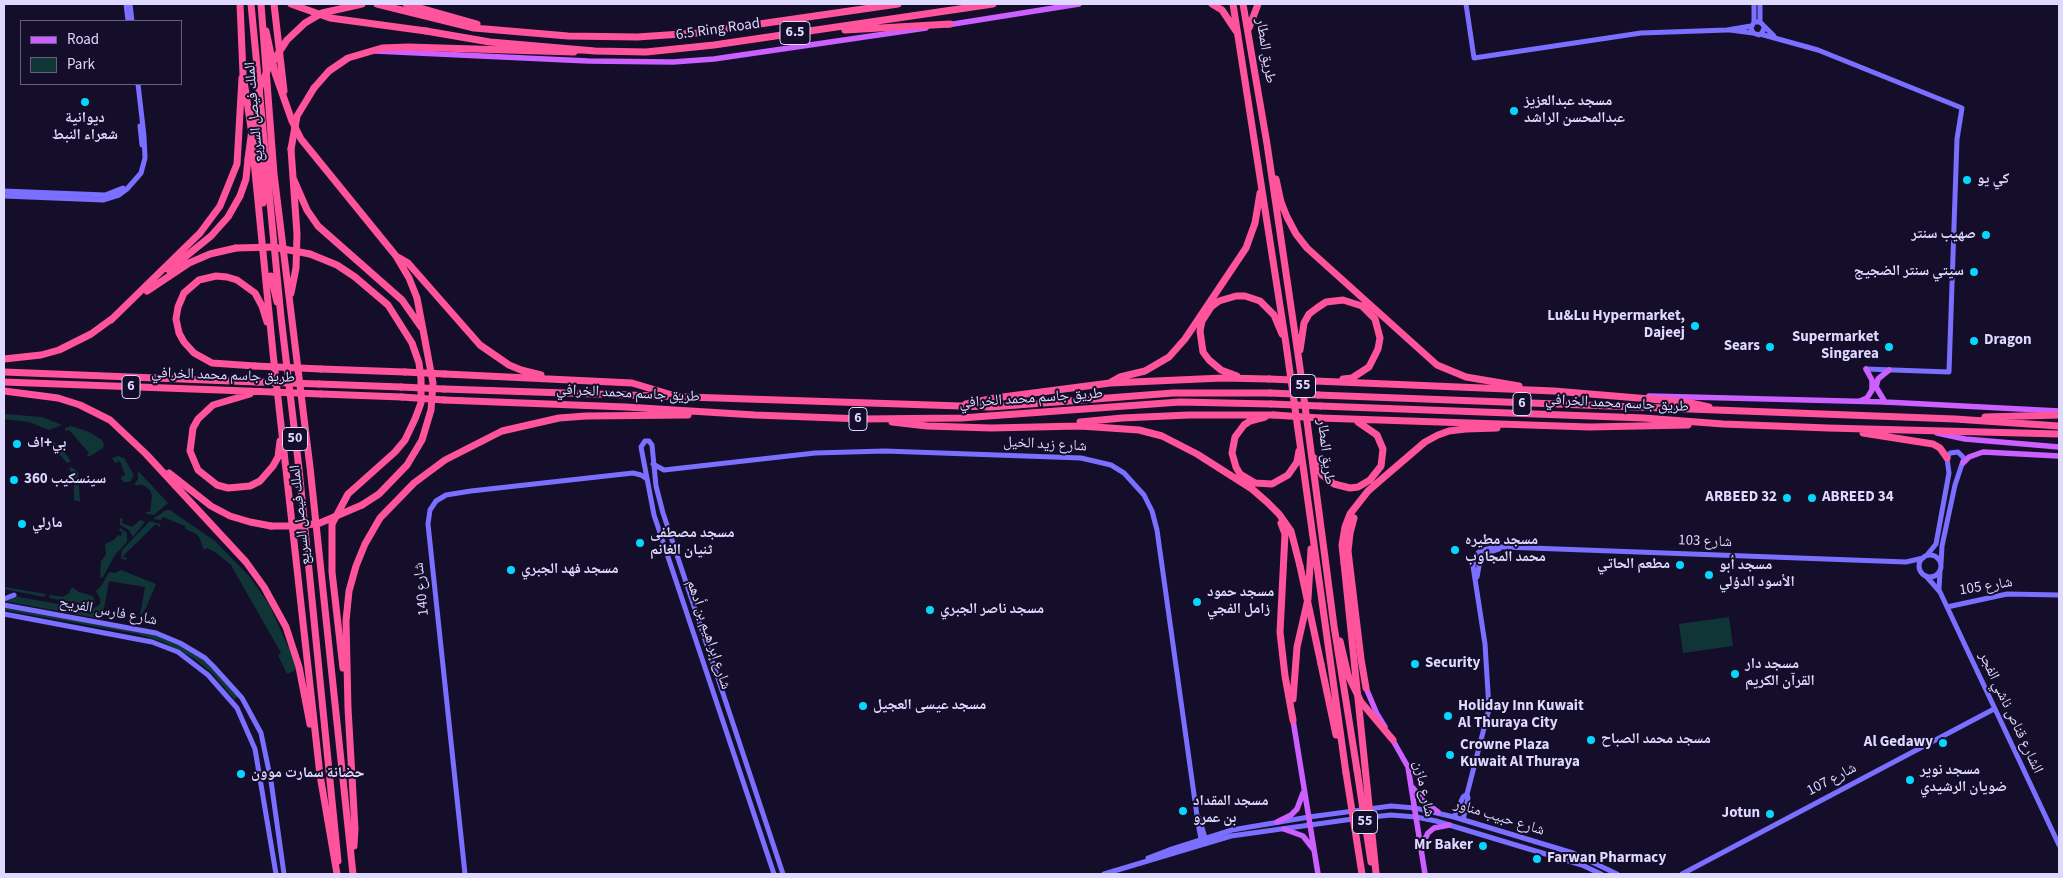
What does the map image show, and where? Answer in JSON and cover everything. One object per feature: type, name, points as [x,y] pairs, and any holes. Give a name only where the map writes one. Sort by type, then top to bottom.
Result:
[{"type":"highway","points":[[240,4],[243,74],[249,113],[272,342],[320,775]]},
{"type":"highway","name":"الملك فيصل السريع","points":[[251,4],[338,874]]},
{"type":"highway","name":"الملك فيصل السريع","points":[[261,4],[274,174],[311,476],[353,874]]},
{"type":"highway","points":[[274,4],[286,102]]},
{"type":"highway","points":[[291,4],[330,18],[490,42],[595,51]]},
{"type":"highway","points":[[158,282],[160,277],[211,236],[228,217],[240,196],[246,179],[256,108],[264,77],[275,57],[296,31],[322,13],[352,5],[366,4]]},
{"type":"highway","points":[[377,4],[474,28],[494,30]]},
{"type":"highway","points":[[406,4],[494,30]]},
{"type":"highway","name":"6.5 Ring Road","points":[[494,30],[593,37],[679,35],[898,4]]},
{"type":"highway","name":"6.5 Ring Road","points":[[595,51],[663,51],[994,4]]},
{"type":"highway","points":[[1212,4],[1222,10],[1237,32]]},
{"type":"highway","name":"طريق المطار","points":[[1233,4],[1286,344],[1362,874]]},
{"type":"highway","name":"طريق المطار","points":[[1243,4],[1267,144],[1300,368],[1334,626],[1375,874]]},
{"type":"highway","points":[[1248,33],[1258,4]]},
{"type":"highway","points":[[4,391],[58,398],[80,405],[110,420],[146,454],[211,506],[244,520],[271,526],[299,526],[320,523],[362,505],[379,494],[406,465],[422,440],[431,410],[433,383],[417,298],[409,278],[396,256],[301,139],[292,121],[275,73],[262,17]]},
{"type":"highway","points":[[813,31],[950,24]]},
{"type":"highway","points":[[289,298],[295,276],[297,242],[296,200],[291,149],[297,116],[314,88],[337,65],[348,58],[371,50],[399,47],[564,53],[595,51]]},
{"type":"highway","points":[[111,320],[200,233],[220,206],[233,178],[237,164],[240,89],[243,74]]},
{"type":"highway","points":[[256,108],[270,270],[281,317]]},
{"type":"highway","points":[[1267,144],[1281,202],[1296,234],[1330,270],[1430,359],[1443,368],[1466,378],[1554,391]]},
{"type":"highway","points":[[293,178],[307,210],[318,226],[402,300],[423,329]]},
{"type":"highway","points":[[1110,383],[1120,377],[1145,370],[1169,357],[1185,340],[1246,248],[1255,223],[1261,185]]},
{"type":"highway","points":[[4,359],[41,355],[59,350],[91,334],[158,282],[189,263],[210,254],[236,248],[273,247],[310,254],[337,265],[355,277],[388,305],[412,343],[419,363],[421,403],[416,419],[405,440],[395,452],[348,494],[332,524],[332,572],[348,708]]},
{"type":"highway","points":[[396,256],[408,263],[473,339],[487,351],[522,370],[561,379]]},
{"type":"highway","points":[[272,342],[264,310],[257,296],[250,288],[237,280],[216,276],[204,278],[194,284],[181,298],[177,312],[177,324],[181,338],[190,350],[212,363],[632,384],[682,398]]},
{"type":"highway","points":[[1247,378],[1221,370],[1203,352],[1200,331],[1202,322],[1211,307],[1219,301],[1236,296],[1245,296],[1260,301],[1274,315],[1286,344]]},
{"type":"highway","points":[[1300,368],[1302,334],[1309,314],[1326,302],[1334,300],[1343,300],[1362,306],[1375,319],[1380,338],[1374,359],[1369,367],[1352,378],[1325,381]]},
{"type":"highway","name":"طريق جاسم محمد الخرافي","points":[[4,372],[682,398],[991,407],[1173,392],[1270,393],[1726,412],[1955,419],[2059,426]]},
{"type":"highway","points":[[953,406],[995,398],[1110,383],[1247,378],[1554,391],[1686,402],[1726,412]]},
{"type":"highway","name":"طريق جاسم محمد الخرافي","points":[[4,382],[626,406],[756,415],[863,419],[961,418],[1180,402],[1634,417],[1723,424],[1828,428],[2059,434]]},
{"type":"highway","points":[[258,391],[222,401],[208,408],[198,419],[193,428],[190,451],[198,470],[217,485],[228,488],[250,486],[260,481],[267,474],[278,456],[280,416]]},
{"type":"highway","points":[[1955,419],[2059,413]]},
{"type":"highway","points":[[353,866],[355,829],[348,708],[346,621],[349,591],[356,566],[380,518],[414,483],[434,468],[463,449],[502,431],[559,418],[614,415],[756,415]]},
{"type":"highway","points":[[1033,427],[1122,418],[1189,415],[1274,415],[1353,420],[1527,425],[1638,426],[1723,424]]},
{"type":"highway","points":[[1274,415],[1250,421],[1238,431],[1232,446],[1233,460],[1240,474],[1262,485],[1272,484],[1288,475],[1297,462],[1299,433]]},
{"type":"highway","points":[[863,419],[956,428],[1080,426],[1139,430],[1162,436],[1198,454],[1252,489],[1279,514],[1290,532],[1300,566],[1346,772]]},
{"type":"highway","points":[[1311,450],[1322,475],[1334,484],[1350,488],[1358,487],[1370,480],[1381,466],[1383,458],[1381,442],[1377,435],[1353,420]]},
{"type":"highway","points":[[1375,874],[1342,545],[1345,528],[1355,506],[1368,490],[1425,442],[1449,431],[1527,425]]},
{"type":"highway","points":[[1828,428],[1933,444],[1940,448],[1947,458]]},
{"type":"highway","points":[[146,454],[246,562],[276,607],[286,627],[299,667],[338,874]]},
{"type":"highway","points":[[1366,688],[1360,659],[1348,543],[1352,522],[1368,490]]},
{"type":"highway","points":[[1267,502],[1283,525],[1285,534],[1280,632],[1293,720]]},
{"type":"highway","points":[[1293,720],[1295,659],[1308,599],[1311,526]]},
{"type":"highway","points":[[1334,626],[1343,650],[1348,675],[1358,696],[1371,715],[1393,740]]},
{"type":"main road","points":[[371,50],[396,53],[596,62],[673,62],[732,57],[1079,4]]},
{"type":"main road","points":[[1856,402],[1866,398],[1872,390],[1872,380],[1866,369]]},
{"type":"main road","points":[[1885,402],[1876,387],[1878,379],[1889,370]]},
{"type":"main road","points":[[1604,395],[1885,402],[2059,413]]},
{"type":"main road","points":[[1925,431],[1966,439],[2059,447]]},
{"type":"main road","points":[[1963,463],[1969,457],[1983,452],[2059,456]]},
{"type":"main road","name":"شارع مازن","points":[[1366,688],[1377,714],[1408,767],[1425,874]]},
{"type":"main road","points":[[1293,720],[1318,874]]},
{"type":"main road","points":[[1277,822],[1291,815],[1297,809],[1303,793],[1303,784]]},
{"type":"main road","points":[[1411,784],[1422,800],[1438,812]]},
{"type":"main road","points":[[1422,855],[1423,840],[1428,833],[1434,828],[1449,825]]},
{"type":"main road","points":[[1284,829],[1303,836],[1314,851]]},
{"type":"street","points":[[126,4],[130,20]]},
{"type":"street","points":[[130,4],[130,20]]},
{"type":"street","points":[[1466,4],[1474,58],[1641,33],[1727,30],[1774,36],[1818,50],[1962,108],[1957,139],[1949,372],[1866,369]]},
{"type":"street","points":[[1754,4],[1755,23]]},
{"type":"street","points":[[1753,33],[1760,4]]},
{"type":"street","points":[[1727,30],[1755,23],[1774,36]]},
{"type":"street","points":[[1760,34],[1764,28]]},
{"type":"street","points":[[4,191],[105,195],[120,190],[127,185],[139,170],[142,156],[137,85]]},
{"type":"street","points":[[4,196],[103,200],[119,195],[127,189],[141,173],[145,158],[137,85]]},
{"type":"street","name":"شارع إبراهيم بن أدهم","points":[[774,874],[654,515],[641,447],[642,442],[647,441],[652,445],[655,479],[663,513],[783,874]]},
{"type":"street","name":"شارع زيد الخيل","points":[[664,470],[815,454],[885,451],[1081,458],[1111,465],[1124,474],[1144,495],[1152,511],[1157,530],[1198,818],[1204,841]]},
{"type":"street","points":[[1958,452],[1963,456],[1963,463],[1954,484],[1942,546],[1940,571],[1933,576],[1926,576],[1920,570],[1920,564],[1936,544],[1949,473],[1947,458],[1950,453],[1958,452]]},
{"type":"street","points":[[633,474],[644,464]]},
{"type":"street","points":[[653,464],[664,470],[655,479]]},
{"type":"street","name":"شارع 140","points":[[465,874],[428,524],[430,510],[439,499],[450,494],[633,474],[641,475],[647,480]]},
{"type":"street","name":"شارع 103","points":[[1463,820],[1468,798],[1467,794],[1489,709],[1485,644],[1473,566],[1475,556],[1486,549],[1504,547],[1906,562],[1925,557]]},
{"type":"street","points":[[1925,557],[1936,556],[1941,564]]},
{"type":"street","name":"شارع 103","points":[[1906,562],[1920,570]]},
{"type":"street","name":"الشارع قناص ناشي الفجر","points":[[1940,571],[1940,592]]},
{"type":"street","name":"الشارع قناص ناشي الفجر","points":[[1926,576],[1940,592],[2059,845]]},
{"type":"street","name":"شارع 105","points":[[1947,607],[2007,594],[2059,595]]},
{"type":"street","points":[[4,599],[14,595]]},
{"type":"street","name":"شارع فارس الفريح","points":[[4,606],[156,633],[180,643],[199,654],[222,674],[242,698],[261,733],[271,781],[284,874]]},
{"type":"street","points":[[37,620],[42,617],[39,612]]},
{"type":"street","name":"شارع فارس الفريح","points":[[4,614],[129,637],[173,649],[203,670],[231,700],[241,715],[255,749],[276,874]]},
{"type":"street","points":[[52,623],[51,617],[54,615]]},
{"type":"street","name":"شارع 107","points":[[1682,874],[1994,709]]},
{"type":"street","name":"شارع 103","points":[[1454,817],[1463,797],[1467,794]]},
{"type":"street","name":"شارع حبيب مناور","points":[[1204,841],[1232,830],[1277,822],[1379,807],[1415,808],[1438,812],[1579,856],[1617,874]]},
{"type":"street","name":"شارع حبيب مناور","points":[[1204,841],[1378,816],[1416,817],[1582,865],[1601,874]]},
{"type":"street","points":[[1519,846],[1522,843],[1521,838]]},
{"type":"street","points":[[1104,874],[1142,862],[1162,852],[1204,841]]},
{"type":"street","points":[[1528,849],[1527,844],[1531,841]]},
{"type":"street","points":[[767,854],[773,856],[776,851]]},
{"type":"street","points":[[771,867],[774,864],[780,864]]},
{"type":"green space","points":[[5,414],[42,417],[62,425],[49,430],[29,422],[4,419]]},
{"type":"green space","points":[[71,426],[89,432],[102,440],[103,448],[87,456],[89,453],[69,430],[65,431],[65,428]]},
{"type":"green space","points":[[51,439],[71,461],[67,463],[48,441]]},
{"type":"green space","points":[[118,456],[124,458],[134,475],[130,482],[124,482],[121,479],[125,475],[120,461],[115,463],[112,458]]},
{"type":"green space","points":[[69,467],[78,472],[80,502],[74,500],[74,481]]},
{"type":"green space","points":[[138,471],[168,503],[154,515],[146,514],[146,512],[150,512],[152,496],[150,490],[143,485],[134,485],[138,479]]},
{"type":"green space","points":[[166,510],[170,510],[215,541],[249,576],[269,604],[298,669],[287,674],[278,655],[281,653],[231,565],[215,552],[207,548],[204,550],[199,537],[185,529],[185,526],[163,517],[161,520],[153,519]]},
{"type":"green space","points":[[120,518],[123,519],[122,523],[132,527],[140,520],[145,522],[133,537],[129,530],[120,525]]},
{"type":"green space","points":[[150,521],[161,524],[159,527],[156,524],[127,552],[123,557],[127,558],[126,560],[121,558],[122,550]]},
{"type":"green space","points":[[120,528],[127,533],[127,542],[115,555],[103,577],[100,578],[101,561],[106,555],[105,544],[114,540],[118,535],[121,536]]},
{"type":"green space","points":[[121,570],[156,584],[146,608],[140,616],[145,587],[109,581],[102,619],[4,601],[13,596],[92,610],[100,604],[100,598],[96,591],[102,585],[109,572],[115,573]]},
{"type":"green space","points":[[4,587],[46,594],[44,597],[4,589]]},
{"type":"green space","points":[[72,587],[79,592],[93,596],[95,602],[90,605],[49,598],[50,595],[63,597],[69,593]]},
{"type":"green space","points":[[4,605],[150,633],[176,643],[208,664],[238,697],[234,699],[212,673],[195,659],[163,642],[138,634],[4,610]]},
{"type":"green space","points":[[1729,617],[1733,646],[1683,653],[1679,624]]},
{"type":"place","name":"ديوانية شعراء النبط","points":[[85,102]]},
{"type":"place","name":"مسجد عبدالعزيز عبدالمحسن الراشد","points":[[1514,111]]},
{"type":"place","name":"كي يو","points":[[1967,180]]},
{"type":"place","name":"صهيب سنتر","points":[[1986,235]]},
{"type":"place","name":"سيتي سنتر الضجيج","points":[[1974,272]]},
{"type":"place","name":"Lu&Lu Hypermarket, Dajeej","points":[[1695,326]]},
{"type":"place","name":"Dragon","points":[[1974,341]]},
{"type":"place","name":"Sears","points":[[1770,347]]},
{"type":"place","name":"Supermarket Singarea","points":[[1889,347]]},
{"type":"place","name":"بي+اف","points":[[17,444]]},
{"type":"place","name":"سينسكيب 360","points":[[14,480]]},
{"type":"place","name":"ARBEED 32","points":[[1787,498]]},
{"type":"place","name":"ABREED 34","points":[[1812,498]]},
{"type":"place","name":"مارلي","points":[[22,524]]},
{"type":"place","name":"مسجد مصطفى ثنيان الغانم","points":[[640,543]]},
{"type":"place","name":"مسجد مطيره محمد المجاوب","points":[[1455,550]]},
{"type":"place","name":"مطعم الحاتي","points":[[1680,565]]},
{"type":"place","name":"مسجد فهد الجبري","points":[[511,570]]},
{"type":"place","name":"مسجد أبو الأسود الدؤلي","points":[[1709,575]]},
{"type":"place","name":"مسجد حمود زامل الفجي","points":[[1197,602]]},
{"type":"place","name":"مسجد ناصر الجبري","points":[[930,610]]},
{"type":"place","name":"Security","points":[[1415,664]]},
{"type":"place","name":"مسجد دار القرآن الكريم","points":[[1735,674]]},
{"type":"place","name":"مسجد عيسى العجيل","points":[[863,706]]},
{"type":"place","name":"Holiday Inn Kuwait Al Thuraya City","points":[[1448,716]]},
{"type":"place","name":"مسجد محمد الصباح","points":[[1591,740]]},
{"type":"place","name":"Al Gedawy","points":[[1943,743]]},
{"type":"place","name":"Crowne Plaza Kuwait Al Thuraya","points":[[1450,755]]},
{"type":"place","name":"حضانة سمارت موون","points":[[241,774]]},
{"type":"place","name":"مسجد نوير ضويان الرشيدي","points":[[1910,780]]},
{"type":"place","name":"مسجد المقداد بن عمرو","points":[[1183,811]]},
{"type":"place","name":"Jotun","points":[[1770,814]]},
{"type":"place","name":"Mr Baker","points":[[1483,846]]},
{"type":"place","name":"Farwan Pharmacy","points":[[1537,859]]}]
